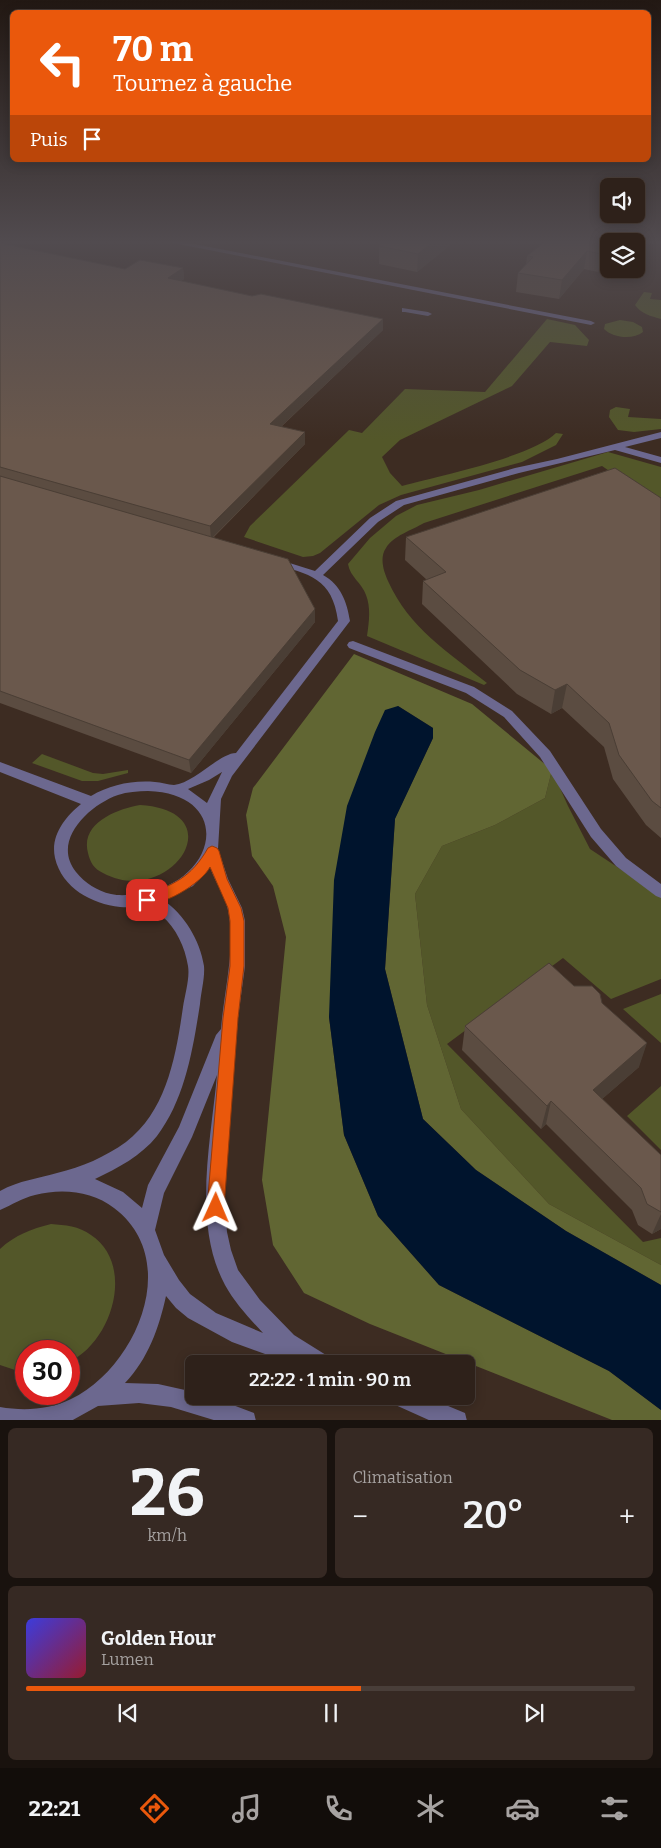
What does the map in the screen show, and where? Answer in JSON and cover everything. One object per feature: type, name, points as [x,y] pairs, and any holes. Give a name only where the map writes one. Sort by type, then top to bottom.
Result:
[{"type":"street","points":[[508,307],[591,323]]},
{"type":"street","points":[[405,310],[428,314]]},
{"type":"street","points":[[317,575],[374,520],[400,503],[518,470],[661,435]]},
{"type":"street","points":[[614,447],[661,460]]},
{"type":"street","points":[[213,824],[205,809],[191,797],[174,790],[144,786],[125,788],[91,802],[74,817],[64,834],[61,852],[66,870],[78,885],[98,896],[121,901],[147,900],[169,893],[188,882],[204,867],[212,851],[215,837],[212,808],[218,789],[247,746],[317,659],[344,621],[343,607],[336,591],[317,575],[268,560]]},
{"type":"street","points":[[353,645],[470,690],[508,714],[545,754],[596,832],[621,862],[661,892]]},
{"type":"street","points":[[174,790],[217,770],[247,746]]},
{"type":"street","points":[[0,767],[91,802]]},
{"type":"street","points":[[212,851],[221,879],[235,908],[237,921],[237,966],[230,1018],[215,1195],[216,1222],[220,1246],[227,1268],[243,1294],[265,1320],[288,1342],[308,1355]]},
{"type":"street","points":[[0,1201],[32,1186],[58,1182],[104,1166],[122,1156],[142,1140],[164,1111],[181,1067],[196,967],[193,952],[185,934],[174,917],[147,900]]},
{"type":"street","points":[[146,1229],[155,1191],[186,1131],[205,1087],[230,1018]]},
{"type":"street","points":[[58,1182],[86,1184],[110,1193],[130,1208],[146,1229],[156,1260],[173,1288],[183,1301],[204,1317],[265,1344],[297,1355]]},
{"type":"street","points":[[81,1408],[120,1374],[139,1347],[152,1318],[158,1288],[156,1260]]},
{"type":"street","points":[[0,1418],[19,1420],[49,1418],[143,1393],[200,1403],[246,1420]]},
{"type":"street","points":[[420,1405],[457,1420]]},
{"type":"green space","points":[[661,307],[661,319],[643,313],[637,308]]},
{"type":"green space","points":[[547,319],[575,325],[589,340],[587,346],[550,342],[512,386],[400,440],[382,457],[390,473],[402,486],[506,458],[544,442],[556,433],[563,434],[556,445],[522,462],[401,495],[379,505],[320,553],[313,556],[303,557],[244,537],[250,526],[349,430],[362,433],[405,389],[485,392]]},
{"type":"green space","points":[[620,320],[633,322],[642,327],[643,332],[639,335],[623,337],[612,334],[604,329],[605,324]]},
{"type":"green space","points":[[616,407],[630,409],[628,417],[661,419],[661,429],[634,432],[618,430],[609,417],[610,410]]},
{"type":"green space","points":[[608,452],[661,467],[661,506],[602,466],[424,523],[393,540],[384,552],[383,565],[386,577],[397,598],[418,626],[487,683],[484,685],[367,636],[368,600],[351,573],[348,564],[370,538],[396,516],[417,505],[479,490]]},
{"type":"green space","points":[[354,654],[472,704],[552,770],[545,798],[495,825],[442,846],[415,894],[427,1005],[461,1109],[549,1204],[661,1265],[661,1285],[566,1231],[476,1170],[423,1119],[385,969],[395,818],[433,738],[433,728],[398,706],[329,1017],[344,1135],[378,1216],[439,1285],[609,1371],[661,1410],[661,1420],[612,1420],[475,1366],[475,1355],[448,1355],[370,1324],[304,1293],[273,1245],[262,1180],[286,937],[273,886],[252,856],[246,815],[253,788]]},
{"type":"green space","points":[[42,754],[93,773],[103,774],[128,770],[128,773],[98,781],[82,781],[32,763]]},
{"type":"green space","points":[[552,770],[590,849],[661,896],[661,979],[611,999],[563,958],[447,1044],[643,1242],[661,1238],[661,1265],[549,1204],[461,1109],[427,1005],[415,894],[442,846],[495,825],[545,798]]},
{"type":"green space","points":[[140,805],[169,811],[184,823],[188,839],[183,855],[169,869],[151,878],[128,881],[103,873],[93,865],[88,853],[87,842],[90,833],[102,819],[121,810]]},
{"type":"green space","points":[[661,994],[661,1043],[623,1009]]},
{"type":"green space","points":[[661,1086],[661,1150],[627,1116]]},
{"type":"green space","points":[[51,1224],[77,1228],[91,1235],[105,1248],[113,1265],[115,1283],[113,1302],[107,1321],[97,1338],[80,1355],[80,1340],[15,1340],[15,1370],[0,1365],[0,1249],[11,1240]]},
{"type":"water","points":[[398,706],[433,728],[433,738],[395,819],[385,969],[423,1119],[476,1170],[566,1231],[661,1285],[661,1410],[609,1371],[439,1285],[378,1216],[344,1135],[329,1017],[334,880],[347,806],[385,710]]},
{"type":"building","points":[[0,307],[326,307],[383,319],[270,424],[305,432],[210,526],[0,467]]},
{"type":"building","points":[[615,468],[661,498],[661,808],[652,801],[619,755],[609,723],[567,684],[555,690],[520,670],[423,581],[446,572],[406,537]]},
{"type":"building","points":[[0,476],[288,559],[315,609],[189,760],[0,691]]},
{"type":"building","points":[[549,963],[574,986],[592,986],[600,994],[602,1003],[647,1043],[593,1090],[661,1155],[661,1212],[647,1204],[641,1188],[551,1101],[547,1106],[465,1026]]},
{"type":"route","points":[[147,900],[169,893],[188,882],[204,867],[212,851],[221,879],[235,908],[237,921],[237,966],[230,1018],[215,1195],[216,1208]]}]
